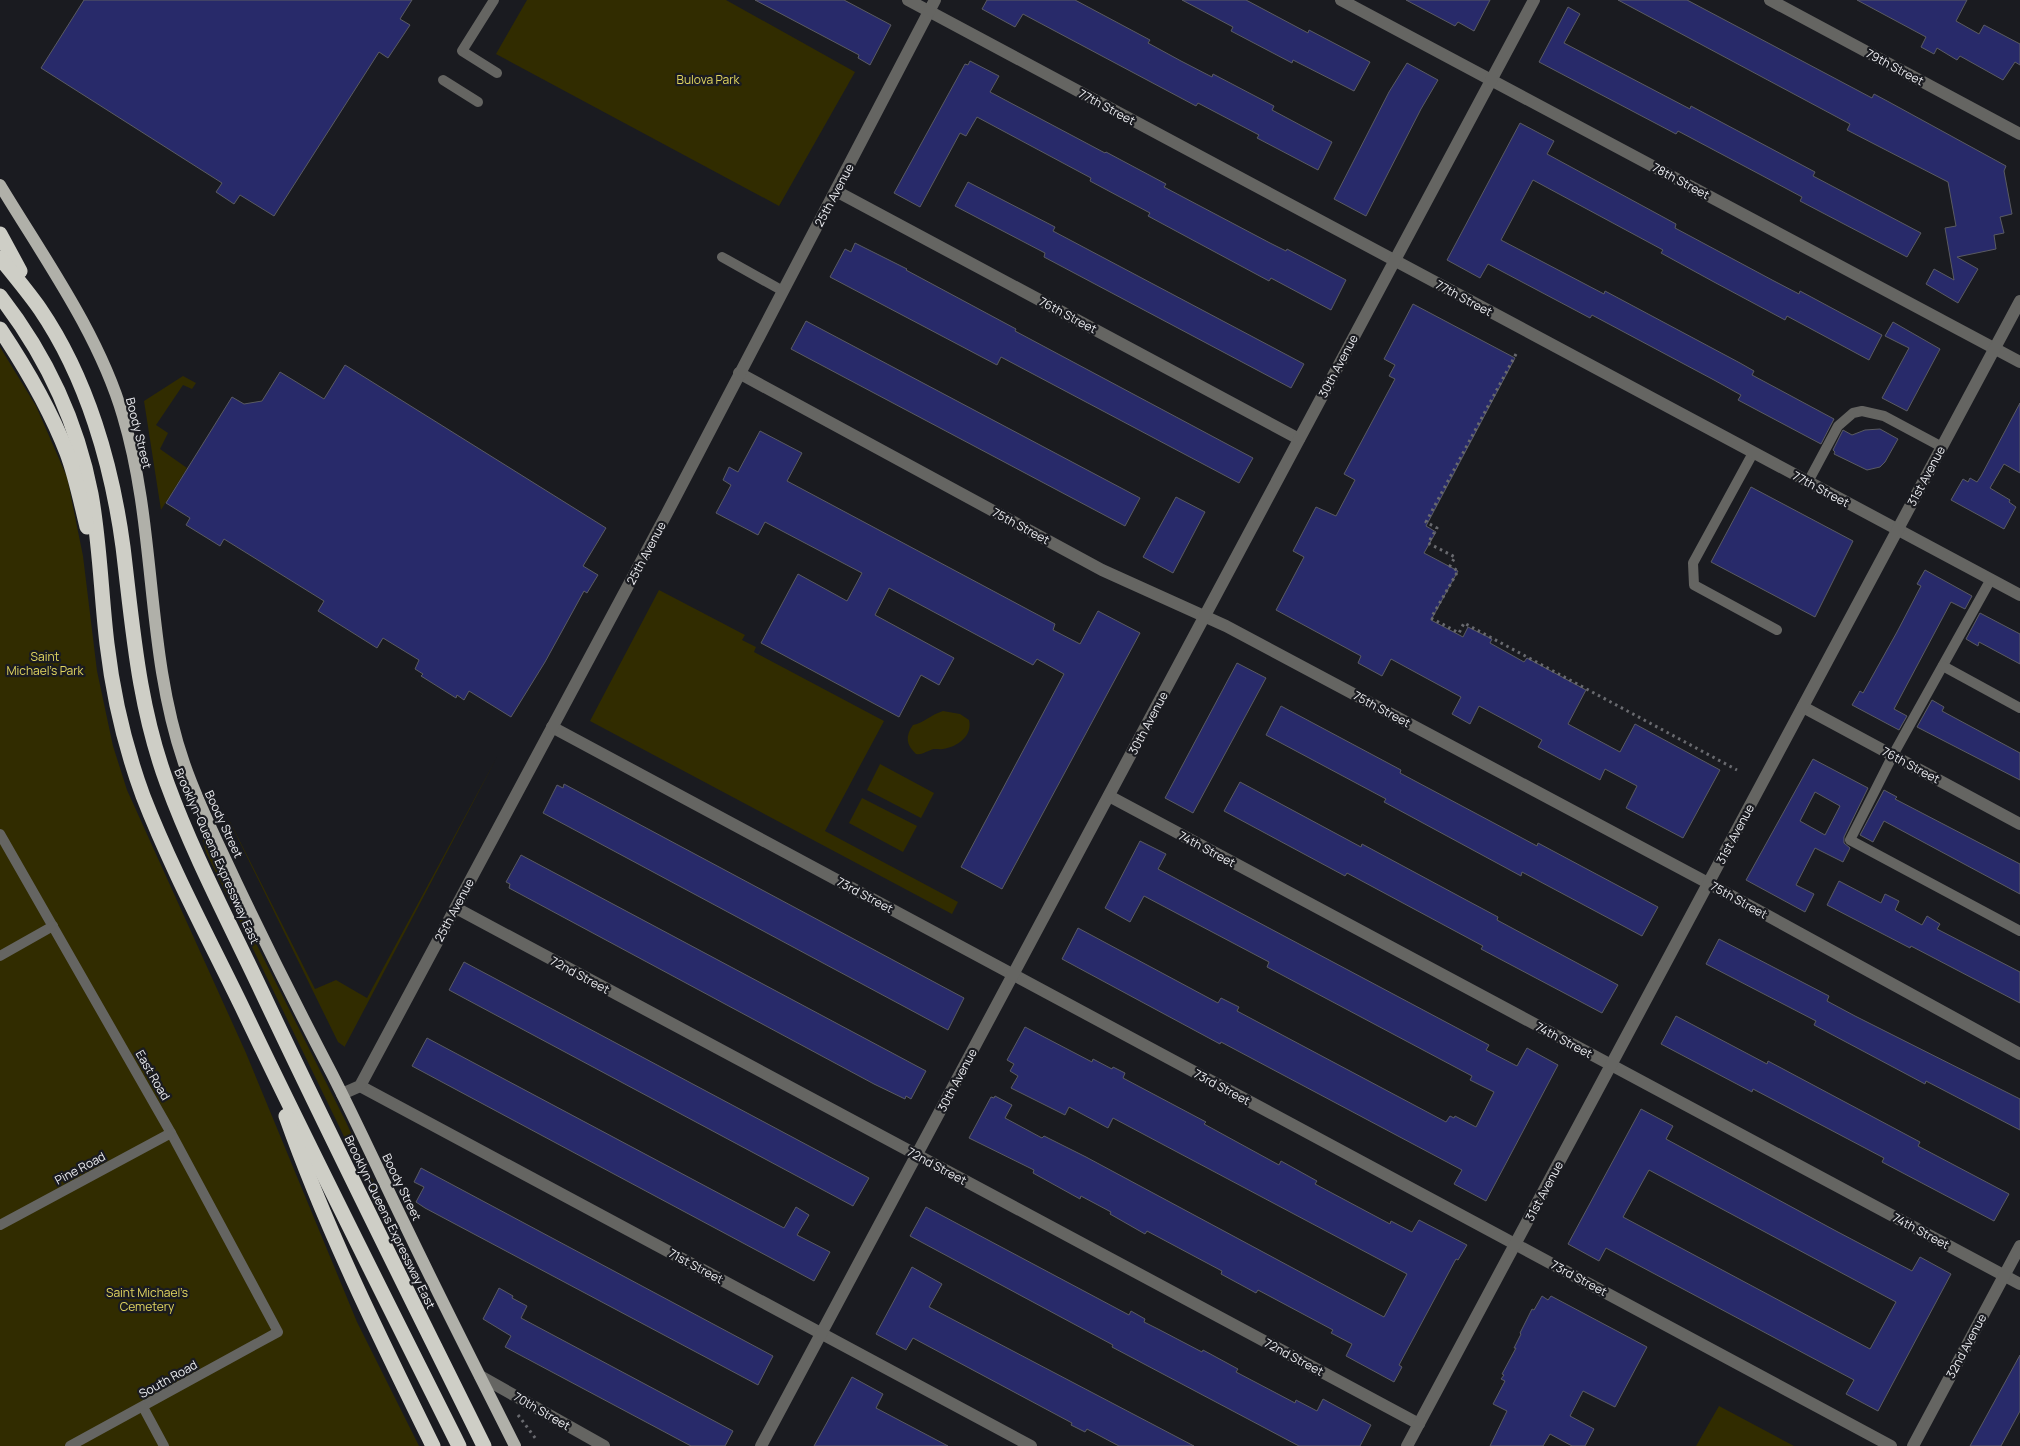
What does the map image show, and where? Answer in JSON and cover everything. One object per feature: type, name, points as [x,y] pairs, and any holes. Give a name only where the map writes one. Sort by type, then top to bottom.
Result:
[{"type":"highway","points":[[0,234],[39,308]]},
{"type":"highway","name":"Brooklyn-Queens Expressway East","points":[[0,258],[39,308],[71,366],[86,400],[103,451],[123,545],[132,636],[142,697],[158,758],[168,787],[198,856],[295,1063],[484,1446]]},
{"type":"highway","points":[[0,296],[20,321],[43,359],[64,404],[74,432],[92,500],[107,643],[117,704],[132,764],[143,795],[167,851],[264,1053],[459,1446]]},
{"type":"highway","points":[[0,329],[39,392],[67,454],[83,512],[103,600]]},
{"type":"highway","points":[[264,1053],[303,1164],[374,1325],[433,1446]]},
{"type":"main road","name":"Boody Street","points":[[0,186],[88,331],[124,417],[136,475],[145,535],[158,657],[165,698],[183,761],[205,818],[514,1446]]},
{"type":"street","name":"77th Street","points":[[908,0],[932,6],[1394,261],[2020,595]]},
{"type":"street","name":"78th Street","points":[[1341,0],[2020,362]]},
{"type":"street","name":"30th Avenue","points":[[761,1446],[1534,0]]},
{"type":"street","name":"79th Street","points":[[1770,0],[2020,134]]},
{"type":"street","name":"25th Avenue","points":[[360,1086],[666,515],[932,6]]},
{"type":"street","name":"76th Street","points":[[836,191],[1300,439]]},
{"type":"street","name":"31st Avenue","points":[[1407,1446],[2020,300]]},
{"type":"street","name":"75th Street","points":[[739,373],[1102,570],[1234,630],[1708,883],[2020,1054]]},
{"type":"street","name":"76th Street","points":[[1803,706],[2020,824]]},
{"type":"street","name":"73rd Street","points":[[552,727],[1891,1446]]},
{"type":"street","name":"74th Street","points":[[1109,796],[2020,1284]]},
{"type":"street","name":"72nd Street","points":[[456,908],[1419,1424]]},
{"type":"street","points":[[342,1094],[360,1086]]},
{"type":"street","name":"71st Street","points":[[360,1086],[1031,1446]]},
{"type":"street","name":"32nd Avenue","points":[[1913,1446],[2020,1246]]},
{"type":"street","name":"70th Street","points":[[480,1376],[588,1442],[604,1446]]},
{"type":"lane","points":[[494,0],[462,51],[497,73]]},
{"type":"lane","points":[[443,80],[478,102]]},
{"type":"lane","points":[[722,257],[783,291]]},
{"type":"lane","points":[[1808,482],[1838,426],[1853,413],[1862,411],[1884,416],[1942,447]]},
{"type":"lane","points":[[1753,453],[1693,563],[1694,585],[1777,630]]},
{"type":"lane","points":[[1991,579],[1893,755],[1850,840],[2020,930]]},
{"type":"lane","points":[[1943,666],[2020,708]]},
{"type":"lane","name":"East Road","points":[[0,834],[171,1133],[278,1332]]},
{"type":"lane","points":[[0,956],[53,926]]},
{"type":"lane","name":"Pine Road","points":[[0,1225],[171,1133]]},
{"type":"lane","name":"South Road","points":[[70,1446],[278,1332]]},
{"type":"lane","points":[[143,1407],[164,1446]]},
{"type":"path","points":[[1516,354],[1426,522],[1437,528],[1428,543],[1455,556],[1450,566],[1458,571],[1431,618],[1459,633],[1464,623],[1737,770]]},
{"type":"path","points":[[518,1415],[536,1439]]},
{"type":"green space","name":"Bulova Park","points":[[527,0],[726,0],[855,72],[779,206],[496,54]]},
{"type":"green space","name":"Saint Michael’s Cemetery","points":[[0,347],[36,406],[67,477],[83,556],[97,671],[113,746],[127,790],[246,1053],[357,1322],[419,1446],[0,1446]]},
{"type":"green space","points":[[183,376],[196,383],[192,389],[183,385],[156,425],[168,433],[160,449],[187,468],[161,510],[144,401]]},
{"type":"green space","points":[[659,590],[745,635],[742,640],[756,647],[754,652],[884,721],[825,831],[958,902],[952,914],[590,721]]},
{"type":"green space","points":[[943,711],[960,714],[969,720],[970,726],[966,736],[954,746],[916,754],[910,747],[908,740],[910,729],[913,725]]},
{"type":"green space","points":[[497,757],[345,1047],[338,1042],[222,806],[315,989],[336,980],[367,998]]},
{"type":"green space","points":[[880,764],[934,793],[921,818],[867,790]]},
{"type":"green space","points":[[862,798],[917,826],[903,852],[849,823]]},
{"type":"green space","points":[[202,836],[346,1122],[389,1216],[390,1224],[353,1155],[206,852]]},
{"type":"green space","points":[[1719,1406],[1794,1446],[1696,1446]]},
{"type":"building","points":[[84,0],[412,0],[400,19],[410,25],[388,58],[379,52],[274,216],[240,195],[234,204],[216,192],[222,183],[41,68]]},
{"type":"building","points":[[755,0],[844,0],[891,25],[870,65],[858,58],[859,55]]},
{"type":"building","points":[[987,0],[1075,0],[1150,40],[1148,43],[1181,61],[1212,77],[1213,74],[1274,106],[1272,110],[1332,142],[1318,170],[1257,138],[1259,135],[1198,103],[1196,106],[1023,14],[1015,27],[982,9]]},
{"type":"building","points":[[1182,0],[1246,0],[1308,33],[1309,30],[1370,62],[1354,91],[1293,60],[1292,63],[1231,31],[1233,27]]},
{"type":"building","points":[[1406,0],[1490,0],[1474,31],[1458,22],[1455,26]]},
{"type":"building","points":[[1618,0],[1687,0],[1872,98],[1874,94],[2006,166],[2004,171],[2012,214],[2000,217],[2004,233],[1994,235],[1996,249],[1957,257],[1978,269],[1958,303],[1926,284],[1934,269],[1954,280],[1945,228],[1956,226],[1948,182],[1847,130],[1850,124]]},
{"type":"building","points":[[1857,0],[1967,0],[1956,21],[1979,34],[1984,25],[2020,44],[2020,65],[2015,62],[2003,80],[1960,56],[1957,60],[1937,48],[1934,54],[1921,47],[1926,37]]},
{"type":"building","points":[[1568,7],[1580,14],[1564,43],[1690,109],[1691,106],[1815,172],[1813,176],[1921,233],[1907,257],[1800,201],[1802,197],[1678,131],[1676,134],[1539,62]]},
{"type":"building","points":[[970,61],[999,76],[990,92],[1166,184],[1164,187],[1270,243],[1286,251],[1287,249],[1346,280],[1331,310],[1271,278],[1269,281],[1148,216],[1150,213],[1090,181],[1091,178],[977,117],[966,136],[960,133],[920,207],[894,193],[965,64],[968,65]]},
{"type":"building","points":[[1407,63],[1438,80],[1366,216],[1334,199],[1389,92]]},
{"type":"building","points":[[1520,123],[1554,141],[1547,154],[1676,224],[1675,228],[1799,294],[1800,291],[1882,335],[1869,360],[1787,316],[1785,320],[1714,282],[1661,253],[1663,250],[1533,180],[1501,240],[1604,294],[1605,291],[1740,363],[1754,371],[1752,375],[1834,419],[1821,444],[1738,400],[1741,395],[1592,315],[1590,318],[1488,264],[1480,278],[1447,260]]},
{"type":"building","points":[[968,182],[1055,227],[1053,231],[1304,364],[1291,388],[1044,257],[1045,253],[955,206]]},
{"type":"building","points":[[855,243],[907,269],[1016,329],[1015,331],[1253,458],[1239,483],[1001,357],[997,365],[830,277],[845,249],[851,252]]},
{"type":"building","points":[[1413,304],[1515,358],[1426,526],[1436,532],[1424,553],[1458,571],[1431,620],[1463,637],[1468,627],[1492,639],[1490,643],[1524,662],[1527,658],[1586,690],[1568,724],[1620,752],[1635,724],[1720,770],[1683,838],[1626,808],[1637,786],[1605,769],[1600,780],[1538,747],[1542,740],[1479,706],[1470,724],[1452,714],[1461,697],[1391,659],[1382,676],[1358,663],[1361,656],[1276,610],[1304,557],[1293,551],[1316,507],[1336,516],[1355,480],[1344,474],[1395,379],[1389,376],[1395,365],[1384,359]]},
{"type":"building","points":[[806,321],[1140,498],[1125,526],[791,349]]},
{"type":"building","points":[[1893,322],[1940,349],[1907,411],[1882,398],[1909,348],[1885,336]]},
{"type":"building","points":[[345,365],[606,528],[583,566],[598,575],[587,593],[584,591],[545,662],[511,717],[469,691],[464,700],[457,695],[456,698],[421,676],[423,674],[415,669],[419,660],[383,638],[377,648],[318,611],[324,601],[224,539],[220,546],[186,525],[190,518],[166,503],[232,397],[244,404],[262,401],[280,372],[324,399]]},
{"type":"building","points":[[2020,403],[2020,473],[2004,464],[1990,488],[2010,500],[2009,502],[2016,507],[2004,529],[1951,500],[1963,479],[1968,482],[1970,478],[1977,482]]},
{"type":"building","points":[[1880,429],[1898,439],[1885,462],[1880,467],[1867,470],[1834,454],[1833,450],[1843,430],[1852,435],[1865,430]]},
{"type":"building","points":[[760,431],[802,453],[787,481],[1055,624],[1053,630],[1080,644],[1098,611],[1140,633],[1002,889],[961,867],[1064,674],[1037,659],[1033,665],[889,588],[875,615],[954,658],[939,685],[921,675],[899,717],[761,643],[798,574],[847,601],[862,573],[765,522],[758,535],[716,513],[731,485],[723,480],[729,467],[738,472]]},
{"type":"building","points":[[1751,487],[1853,541],[1815,617],[1711,562]]},
{"type":"building","points":[[1176,497],[1205,512],[1173,573],[1143,557]]},
{"type":"building","points":[[1925,570],[1972,596],[1965,609],[1951,602],[1894,709],[1907,716],[1899,730],[1852,705],[1860,691],[1863,693],[1897,632],[1921,586],[1917,584]]},
{"type":"building","points":[[1980,613],[2020,634],[2020,664],[1979,642],[1978,646],[1966,639]]},
{"type":"building","points":[[1237,663],[1266,678],[1193,813],[1165,798]]},
{"type":"building","points":[[1932,700],[1944,707],[1942,711],[2020,753],[2020,780],[1917,727]]},
{"type":"building","points":[[1281,706],[1401,770],[1400,773],[1415,781],[1537,846],[1538,843],[1658,907],[1642,936],[1522,872],[1521,876],[1384,802],[1386,799],[1266,735]]},
{"type":"building","points":[[1813,759],[1868,788],[1844,837],[1844,843],[1850,848],[1843,862],[1815,848],[1796,885],[1814,894],[1805,912],[1746,880]],"holes":[[[1815,792],[1840,806],[1825,835],[1800,821]]]},
{"type":"building","points":[[1240,782],[1361,847],[1362,844],[1498,917],[1497,920],[1618,985],[1602,1013],[1481,949],[1483,946],[1347,873],[1345,876],[1224,811]]},
{"type":"building","points":[[564,784],[964,998],[948,1030],[543,813],[557,785],[563,788]]},
{"type":"building","points":[[1884,790],[1897,797],[1895,799],[2020,864],[2020,894],[1884,821],[1873,842],[1860,835]]},
{"type":"building","points":[[1140,841],[1166,854],[1158,869],[1489,1045],[1486,1050],[1517,1066],[1527,1048],[1558,1065],[1486,1201],[1454,1184],[1462,1170],[1062,959],[1078,928],[1218,1003],[1221,998],[1239,1007],[1237,1011],[1446,1122],[1450,1116],[1454,1118],[1455,1116],[1476,1127],[1494,1092],[1470,1080],[1472,1076],[1267,967],[1269,962],[1144,896],[1130,922],[1105,908]]},
{"type":"building","points":[[521,855],[926,1071],[911,1099],[906,1096],[905,1099],[874,1084],[509,888],[510,884],[506,882]]},
{"type":"building","points":[[1839,881],[1881,903],[1885,894],[1899,901],[1895,910],[1922,925],[1927,916],[1940,924],[1937,929],[2020,972],[2020,1003],[1827,905]]},
{"type":"building","points":[[1719,939],[1829,996],[1827,1001],[1855,1016],[2020,1099],[2020,1130],[1926,1081],[1925,1084],[1814,1025],[1816,1021],[1706,964]]},
{"type":"building","points":[[464,962],[869,1178],[853,1206],[449,990]]},
{"type":"building","points":[[1676,1016],[1767,1064],[1768,1061],[1920,1142],[1918,1146],[2009,1194],[1994,1221],[1882,1162],[1884,1158],[1753,1089],[1752,1092],[1661,1044]]},
{"type":"building","points":[[1025,1027],[1092,1062],[1093,1059],[1112,1069],[1113,1067],[1125,1073],[1123,1078],[1206,1122],[1204,1124],[1279,1165],[1281,1161],[1317,1181],[1315,1184],[1390,1224],[1391,1221],[1412,1232],[1419,1220],[1467,1245],[1458,1260],[1456,1259],[1399,1365],[1402,1367],[1394,1382],[1346,1356],[1352,1344],[1331,1333],[1333,1330],[1258,1290],[1256,1293],[1221,1274],[1222,1271],[1147,1231],[1145,1234],[1110,1214],[1111,1212],[1081,1196],[1080,1199],[1033,1173],[1034,1170],[969,1138],[991,1097],[994,1098],[995,1096],[1012,1105],[1005,1118],[1042,1138],[1044,1136],[1086,1157],[1384,1317],[1407,1274],[1113,1118],[1108,1128],[1069,1107],[1065,1115],[1011,1088],[1018,1076],[1010,1071],[1014,1064],[1007,1060]]},
{"type":"building","points":[[427,1038],[784,1228],[796,1207],[809,1215],[797,1235],[830,1252],[814,1281],[412,1066]]},
{"type":"building","points":[[1641,1109],[1673,1126],[1666,1139],[1836,1231],[1912,1271],[1920,1257],[1951,1274],[1878,1411],[1846,1394],[1854,1380],[1606,1248],[1599,1261],[1568,1244]],"holes":[[[1649,1170],[1896,1302],[1870,1349],[1623,1217]]]},
{"type":"building","points":[[421,1168],[773,1356],[758,1385],[425,1208],[416,1202],[424,1187],[414,1182]]},
{"type":"building","points":[[926,1207],[1129,1315],[1131,1311],[1145,1319],[1144,1322],[1202,1352],[1203,1350],[1238,1369],[1236,1372],[1295,1403],[1296,1400],[1317,1411],[1323,1399],[1371,1425],[1360,1446],[1299,1446],[1112,1347],[1113,1345],[910,1236]]},
{"type":"building","points":[[912,1267],[942,1284],[929,1307],[1194,1446],[1119,1446],[1087,1429],[1085,1432],[1071,1425],[1072,1423],[913,1338],[906,1350],[876,1334]]},
{"type":"building","points":[[499,1288],[527,1306],[521,1318],[733,1431],[725,1446],[691,1446],[505,1347],[511,1336],[483,1319]]},
{"type":"building","points":[[1542,1296],[1548,1300],[1551,1296],[1647,1347],[1615,1407],[1583,1391],[1570,1416],[1594,1429],[1585,1446],[1572,1446],[1550,1434],[1543,1446],[1490,1446],[1507,1411],[1493,1404],[1505,1381],[1501,1379],[1504,1375],[1502,1374],[1516,1348],[1514,1348],[1532,1309],[1534,1310]]},
{"type":"building","points":[[2020,1355],[2020,1411],[2001,1446],[1970,1446]]},
{"type":"building","points":[[852,1377],[883,1394],[876,1408],[948,1446],[814,1446]]},
{"type":"park label","name":"Saint Michael's Park","points":[[45,663]]}]
